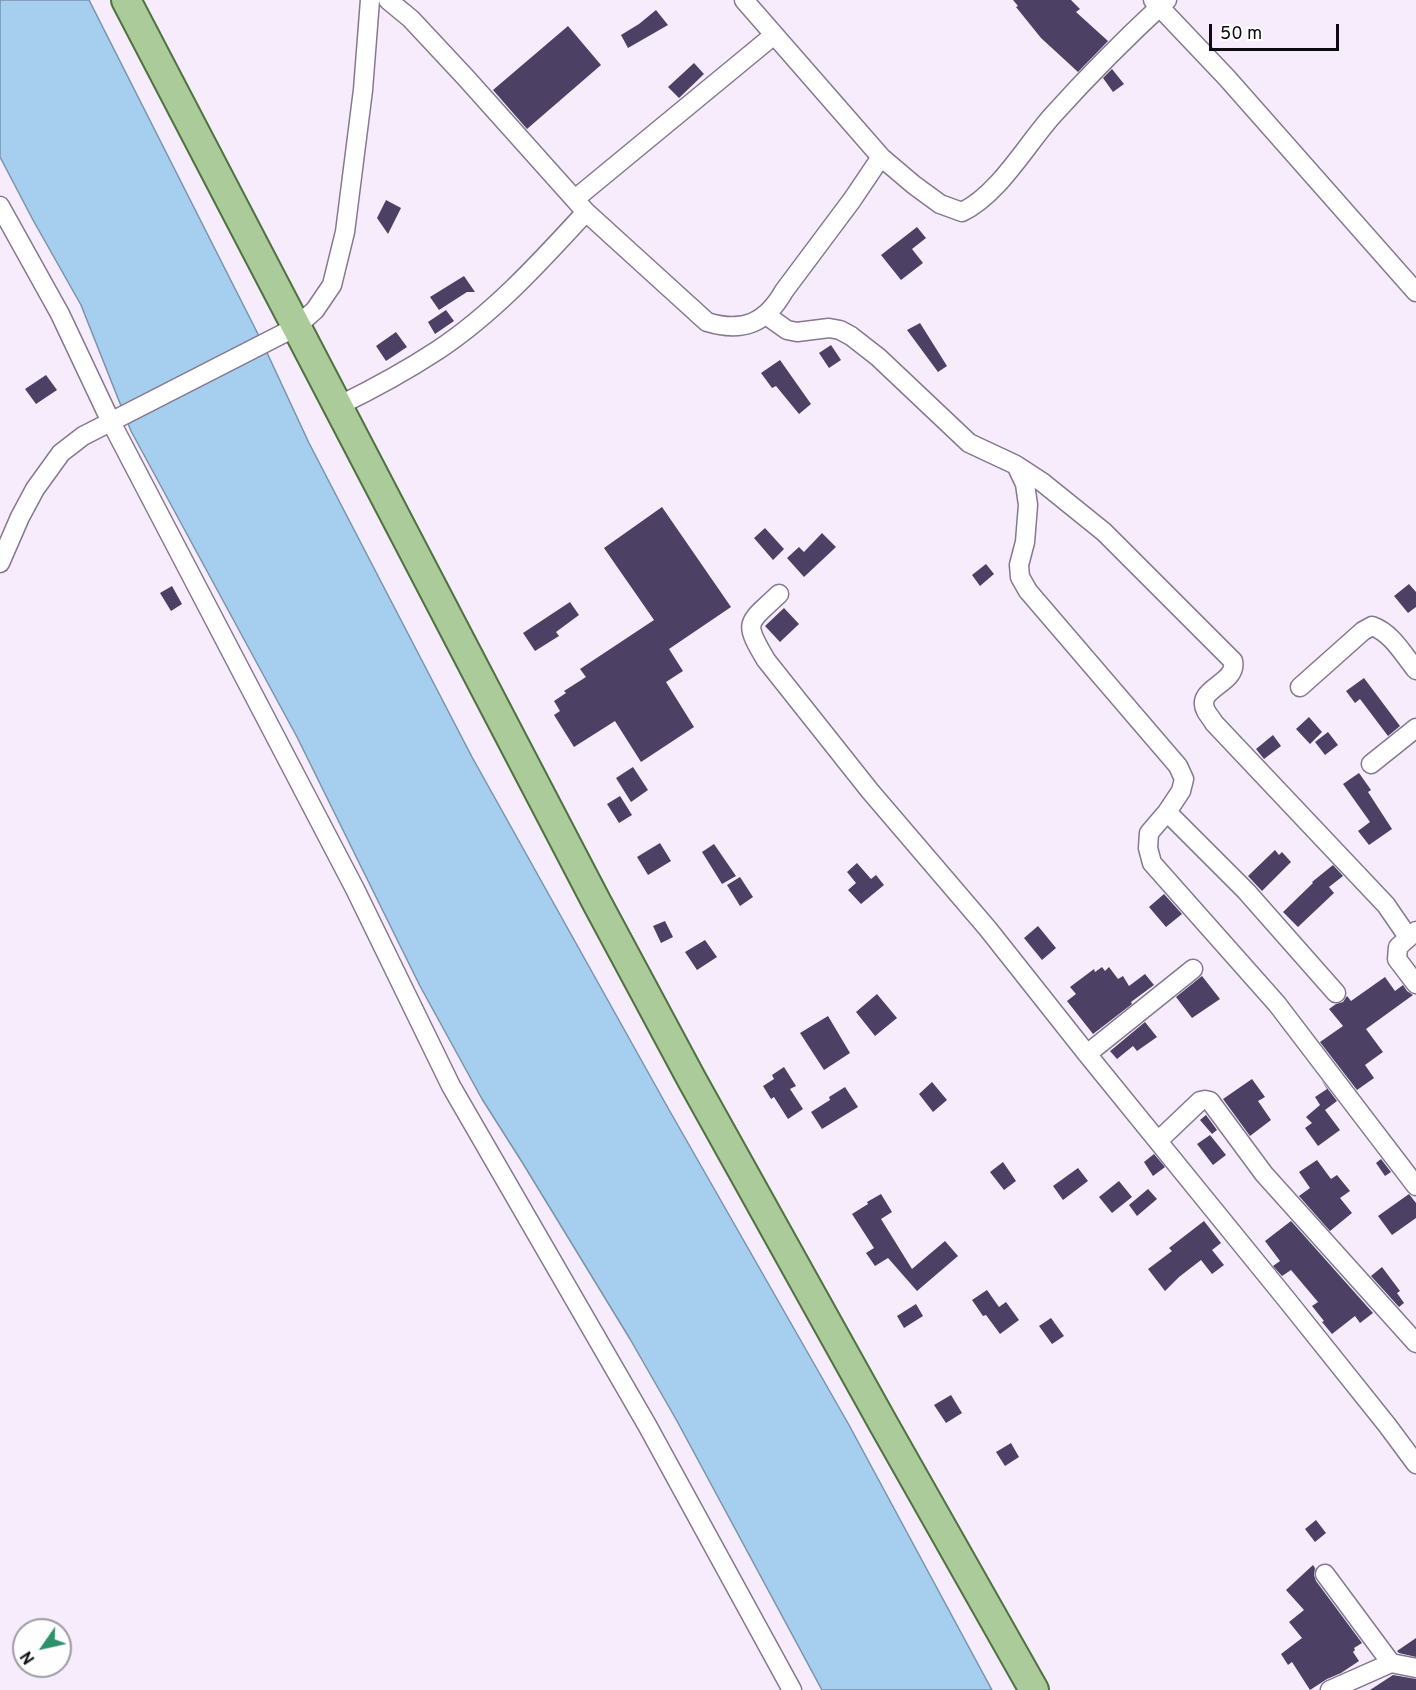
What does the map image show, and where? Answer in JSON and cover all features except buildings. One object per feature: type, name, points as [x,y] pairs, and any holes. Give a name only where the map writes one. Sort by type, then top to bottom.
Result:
[{"type":"main road","points":[[126,0],[288,331],[338,406],[597,903],[692,1080],[1034,1690]]},
{"type":"street","points":[[0,563],[35,489],[61,453],[83,436],[288,331],[315,310],[332,285],[345,232],[363,90],[370,0]]},
{"type":"street","points":[[388,0],[411,19],[580,205],[707,322],[730,327],[750,324],[766,315],[776,305],[881,157]]},
{"type":"street","points":[[744,0],[881,157],[940,204],[962,212],[974,206],[1001,180],[1058,109],[1160,2],[1416,292]]},
{"type":"street","points":[[338,406],[388,381],[440,348],[489,310],[553,248],[580,205],[774,35]]},
{"type":"street","points":[[0,206],[60,314],[355,889],[451,1086],[647,1425],[792,1690]]},
{"type":"street","points":[[766,315],[787,330],[797,332],[829,328],[840,330],[851,336],[878,357],[969,442],[1016,465],[1042,482],[1104,532],[1233,662],[1232,673],[1205,696],[1203,704],[1206,711],[1214,723],[1412,934],[1398,947],[1397,959],[1416,984]]},
{"type":"street","points":[[1016,465],[1025,484],[1028,505],[1025,542],[1019,565],[1020,577],[1028,591],[1179,766],[1184,779],[1181,791],[1149,833],[1148,848],[1152,863],[1277,1004],[1416,1186]]},
{"type":"street","points":[[779,594],[752,621],[750,629],[754,641],[766,660],[870,791],[988,929],[1380,1416],[1416,1464]]},
{"type":"street","points":[[1300,687],[1363,631],[1372,626],[1382,630],[1390,637],[1416,670]]},
{"type":"street","points":[[1371,764],[1416,728]]},
{"type":"street","points":[[1167,812],[1246,891],[1336,993]]},
{"type":"street","points":[[1087,1054],[1193,969]]},
{"type":"street","points":[[1158,1141],[1200,1101],[1210,1101],[1264,1174],[1416,1343]]},
{"type":"street","points":[[1325,1574],[1391,1662]]},
{"type":"street","points":[[1330,1690],[1391,1662],[1416,1668]]},
{"type":"water","points":[[0,0],[89,0],[262,342],[309,443],[472,757],[668,1108],[849,1425],[992,1690],[822,1690],[677,1421],[630,1339],[482,1099],[420,986],[297,737],[131,431],[81,305],[0,157]]}]
